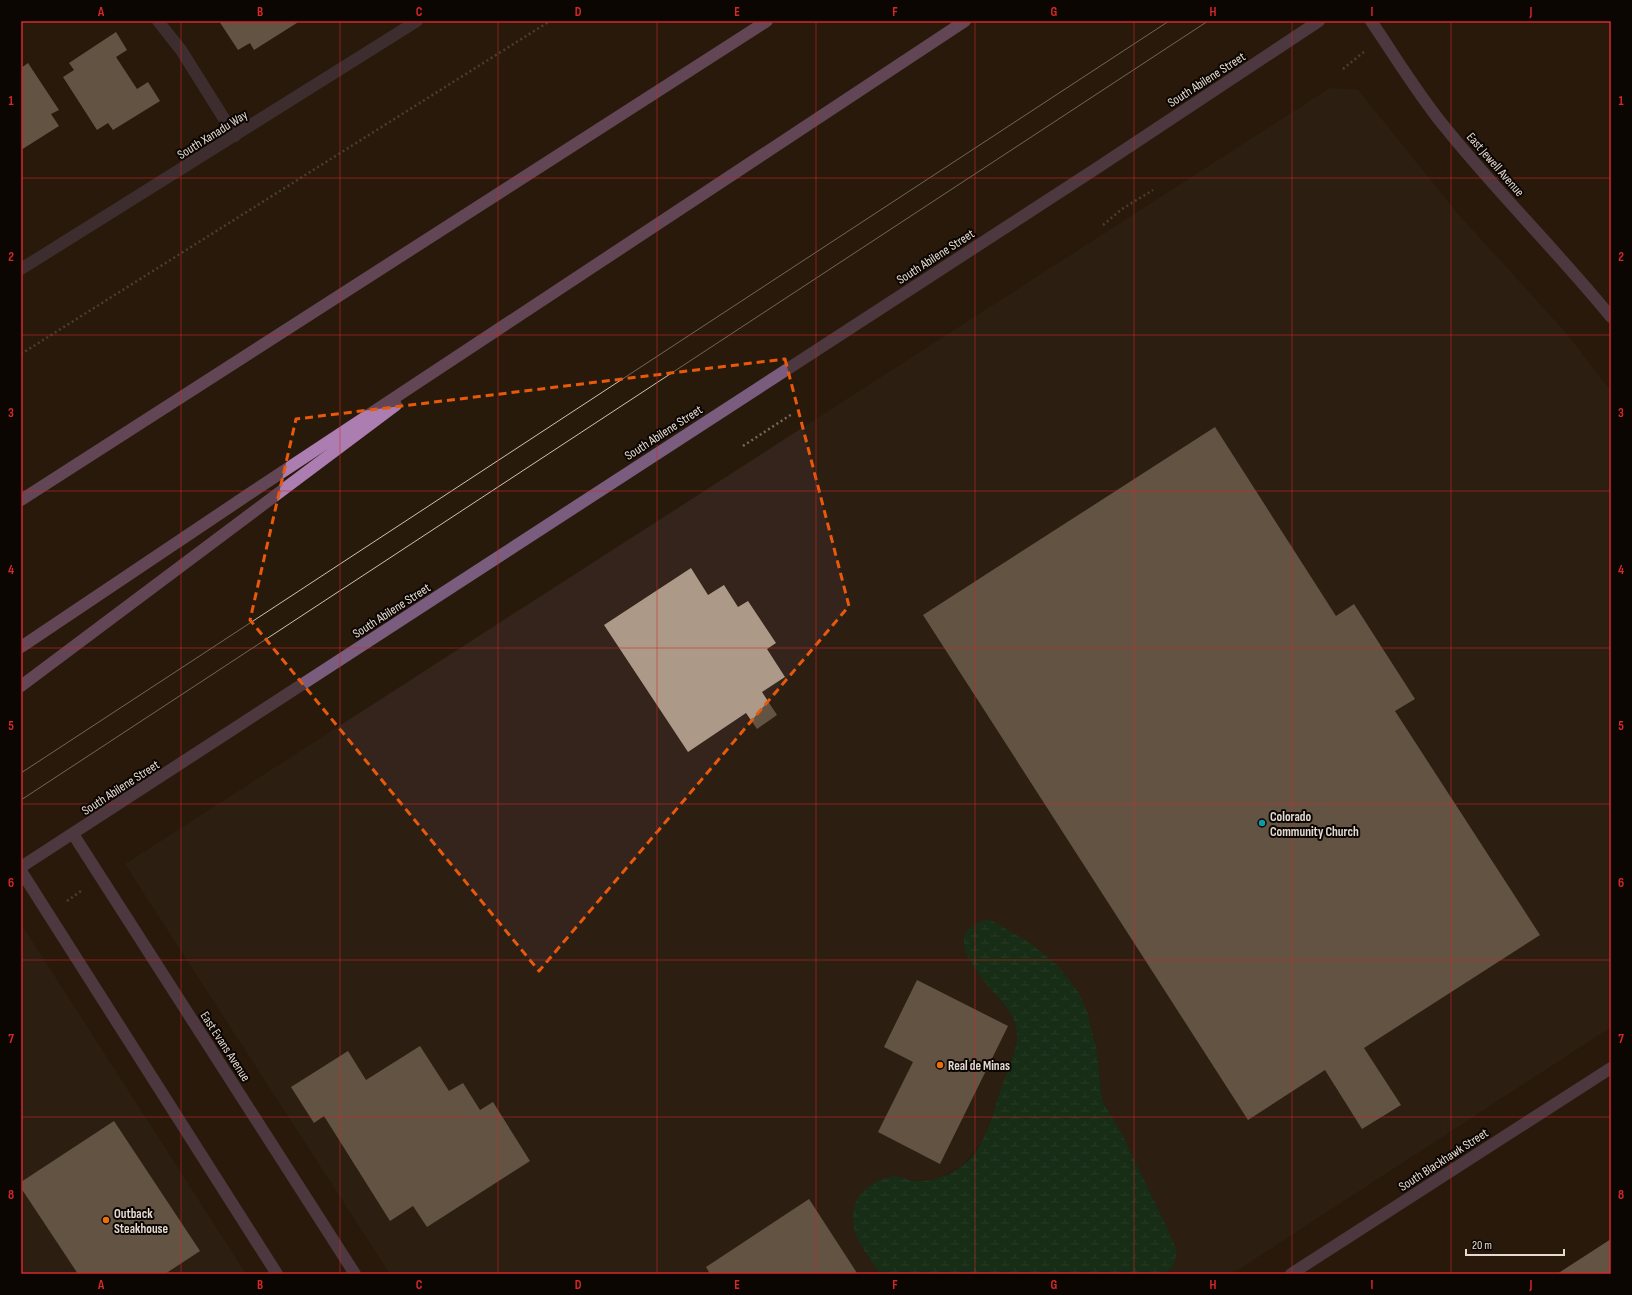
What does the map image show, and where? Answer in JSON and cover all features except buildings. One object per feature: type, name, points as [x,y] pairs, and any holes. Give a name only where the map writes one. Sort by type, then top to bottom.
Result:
[{"type":"highway","points":[[21,500],[84,458],[768,21]]},
{"type":"highway","points":[[21,647],[498,329],[965,21]]},
{"type":"highway","points":[[21,686],[498,329]]},
{"type":"highway","points":[[21,494],[84,458]]},
{"type":"street","points":[[158,21],[181,50],[235,136]]},
{"type":"street","name":"South Xanadu Way","points":[[21,269],[417,21]]},
{"type":"street","name":"South Abilene Street","points":[[21,867],[1097,168],[1319,21]]},
{"type":"street","name":"East Jewell Avenue","points":[[1372,21],[1443,124],[1483,172],[1569,266],[1611,317]]},
{"type":"street","name":"East Evans Avenue","points":[[73,834],[355,1274]]},
{"type":"street","points":[[21,871],[277,1274]]},
{"type":"street","name":"South Blackhawk Street","points":[[1291,1274],[1611,1068]]},
{"type":"path","points":[[21,354],[550,21]]},
{"type":"path","points":[[1103,225],[1122,209],[1153,190]]},
{"type":"path","points":[[743,446],[792,414]]},
{"type":"path","points":[[74,896],[83,890]]},
{"type":"highlighted area","points":[[785,359],[849,606],[539,971],[250,620],[296,419]]},
{"type":"shaded area","points":[[1330,88],[1358,90],[1458,214],[1567,334],[1611,392],[1611,1027],[1241,1268],[1229,1274],[1164,1274],[1173,1267],[1166,1225],[1122,1134],[1102,1100],[1097,1052],[1088,1014],[975,970],[1012,1015],[1018,1036],[1011,1062],[983,1141],[963,1165],[939,1178],[918,1181],[892,1177],[875,1264],[880,1274],[390,1274],[125,864]]},
{"type":"shaded area","points":[[21,926],[23,927],[246,1274],[21,1274]]},
{"type":"green space","points":[[989,919],[1030,943],[1059,967],[1079,993],[1088,1014],[1097,1052],[1102,1100],[1122,1134],[1177,1251],[1173,1267],[1164,1274],[880,1274],[858,1240],[853,1224],[853,1215],[858,1197],[864,1190],[880,1180],[891,1177],[923,1181],[935,1179],[952,1172],[962,1166],[977,1151],[987,1131],[1017,1039],[1011,1014],[981,978],[965,950],[965,937],[972,927]]},
{"type":"tram line","points":[[21,773],[1169,21]]},
{"type":"tram line","points":[[21,800],[1208,21]]},
{"type":"place","name":"Colorado Community Church","points":[[1262,823]]},
{"type":"place","name":"Real de Minas","points":[[940,1065]]},
{"type":"place","name":"Outback Steakhouse","points":[[106,1220]]}]
